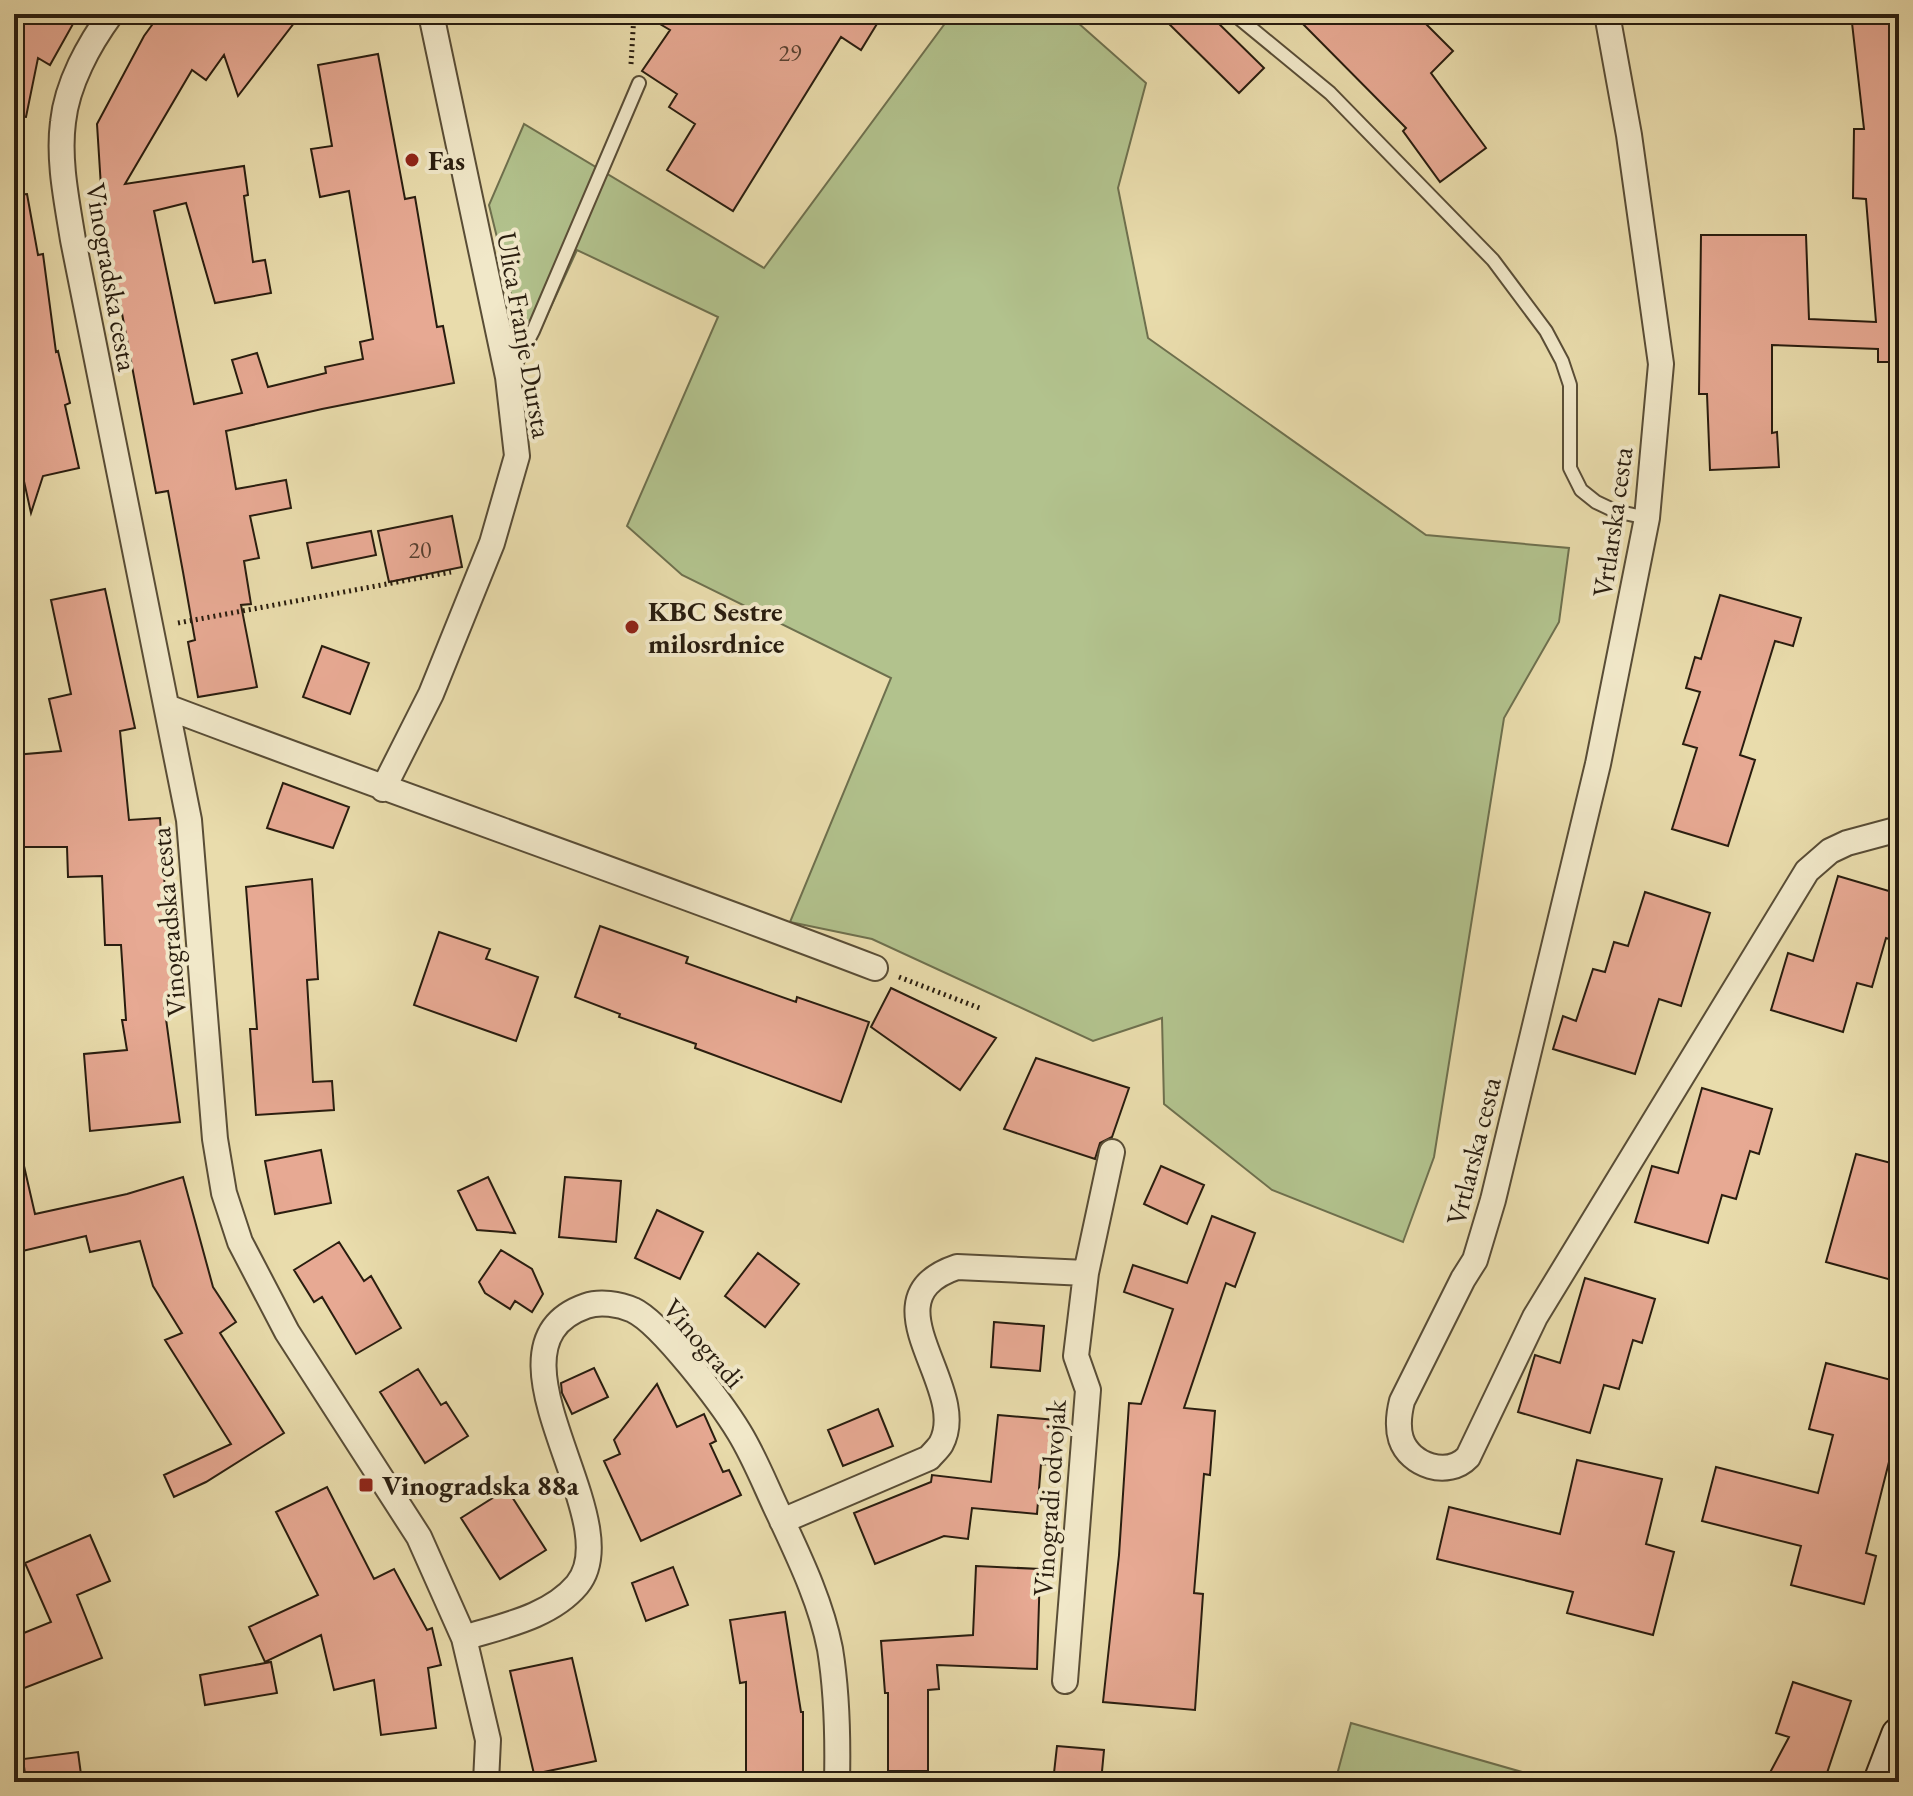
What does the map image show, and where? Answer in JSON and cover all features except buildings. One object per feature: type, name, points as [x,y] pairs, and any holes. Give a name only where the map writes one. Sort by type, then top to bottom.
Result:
[{"type":"street","name":"Vinogradska cesta","points":[[111,14],[83,60],[73,85],[63,121],[63,174],[73,240],[189,820],[215,1139],[224,1193],[240,1242],[287,1332],[419,1537],[464,1638],[488,1740],[486,1782]]},
{"type":"street","name":"Ulica Franje Dursta","points":[[383,789],[431,694],[492,543],[517,456],[508,377],[431,14]]},
{"type":"street","name":"Vrtlarska cesta","points":[[1607,14],[1629,135],[1661,364],[1647,518],[1598,764],[1493,1200],[1475,1260],[1402,1401],[1400,1436],[1406,1451],[1427,1464],[1450,1468],[1461,1465],[1468,1457],[1535,1317],[1807,871],[1838,847],[1899,829]]},
{"type":"street","points":[[167,707],[875,968]]},
{"type":"street","name":"Vinogradi odvojak","points":[[1065,1681],[1088,1390],[1076,1356],[1086,1273],[1112,1152]]},
{"type":"street","points":[[782,1521],[929,1458],[941,1444],[946,1429],[944,1404],[918,1320],[918,1299],[937,1273],[957,1267],[1086,1273]]},
{"type":"street","name":"Vinogradi","points":[[464,1638],[525,1619],[558,1602],[579,1584],[588,1561],[589,1534],[545,1385],[542,1356],[546,1340],[556,1323],[586,1306],[607,1303],[634,1311],[657,1327],[739,1432],[807,1576],[829,1649],[838,1748],[837,1782]]},
{"type":"street","points":[[1881,1782],[1899,1735]]},
{"type":"lane","points":[[1234,14],[1330,93],[1493,260],[1546,331],[1562,361],[1570,385],[1570,468],[1581,490],[1615,511],[1647,518]]},
{"type":"lane","points":[[508,377],[546,302],[639,83]]},
{"type":"path","points":[[634,14],[631,64],[639,83]]},
{"type":"path","points":[[149,629],[482,566]]},
{"type":"path","points":[[875,968],[982,1009]]},
{"type":"green space","points":[[952,14],[1068,14],[1146,83],[1118,188],[1148,338],[1426,535],[1569,548],[1559,622],[1504,718],[1434,1157],[1403,1242],[1272,1190],[1164,1104],[1162,1018],[1093,1041],[872,939],[790,922],[891,678],[682,575],[627,526],[718,317],[577,250],[527,359],[489,205],[524,124],[764,268]]},
{"type":"green space","points":[[1351,1723],[1557,1782],[1335,1782]]},
{"type":"place","name":"Fas","points":[[412,160]]},
{"type":"place","name":"KBC Sestre milosrdnice","points":[[632,627]]},
{"type":"place","name":"Vinogradska 88a","points":[[366,1485]]}]
